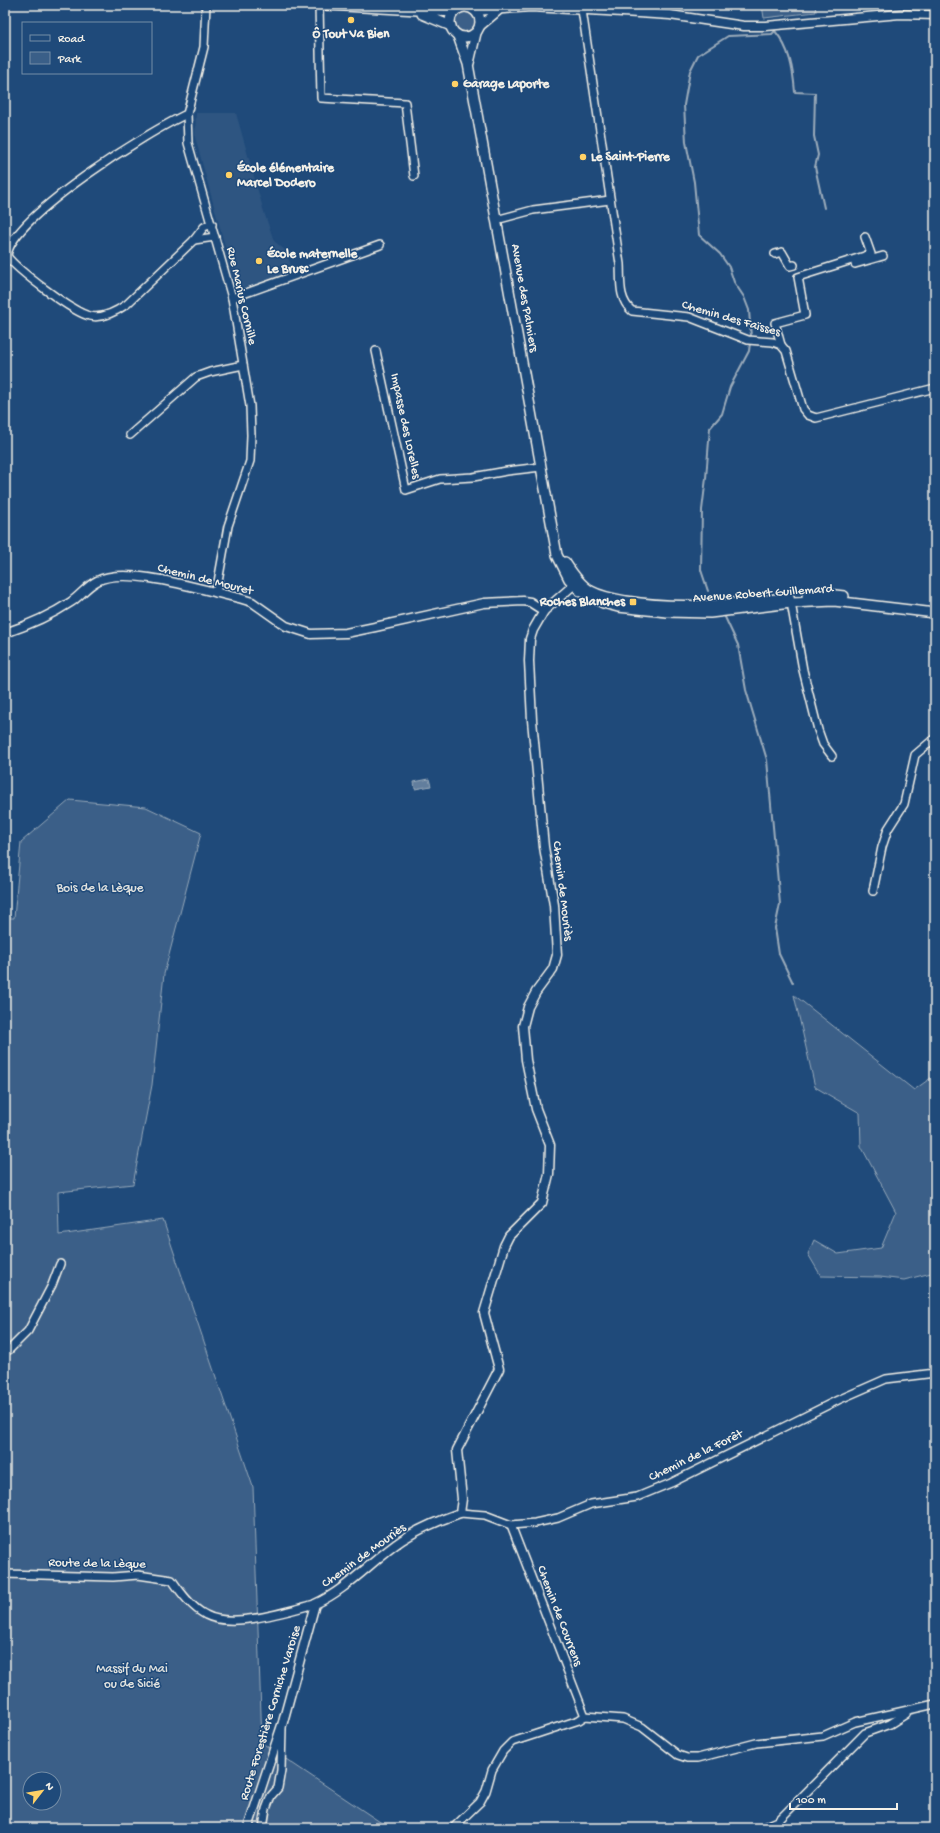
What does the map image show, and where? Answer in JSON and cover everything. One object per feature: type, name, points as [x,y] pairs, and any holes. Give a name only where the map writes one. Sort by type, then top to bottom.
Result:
[{"type":"main road","points":[[326,5],[394,8],[413,11],[472,8],[480,19],[477,30],[468,37],[458,36],[453,32],[450,21],[458,9]]},
{"type":"main road","points":[[413,11],[451,26]]},
{"type":"main road","name":"Avenue des Palmiers","points":[[468,64],[477,30]]},
{"type":"main road","name":"Avenue des Palmiers","points":[[458,36],[468,64],[557,555],[569,579],[576,583]]},
{"type":"main road","name":"Avenue Robert Guillemard","points":[[576,583],[588,597],[603,603],[667,612],[710,613],[834,594],[895,605],[935,608]]},
{"type":"main road","name":"Avenue Robert Guillemard","points":[[790,600],[834,601],[935,613]]},
{"type":"street","name":"Rue Marius Cornille","points":[[206,5],[204,46],[187,114],[188,143],[232,298],[250,406],[252,435],[250,461],[228,526],[216,593]]},
{"type":"street","points":[[318,5],[321,98],[405,103],[414,176]]},
{"type":"street","points":[[472,8],[499,10],[531,7],[582,10],[642,9],[670,15],[744,26],[766,26],[900,14],[935,15]]},
{"type":"street","points":[[477,30],[499,10]]},
{"type":"street","name":"Chemin des Faïsses","points":[[582,10],[620,264],[621,295],[625,305],[632,310],[689,317],[748,340],[773,342],[781,345],[786,350],[803,409],[808,416],[816,418],[935,388]]},
{"type":"street","points":[[187,114],[118,154],[46,206],[20,232],[11,244],[7,256],[45,289],[78,312],[89,316],[97,316],[117,311],[127,304],[194,240],[204,227],[212,224]]},
{"type":"street","points":[[496,220],[533,210],[610,200]]},
{"type":"street","points":[[194,240],[215,237]]},
{"type":"street","points":[[798,277],[871,254],[865,237]]},
{"type":"street","points":[[232,298],[380,245]]},
{"type":"street","points":[[775,254],[782,252],[790,266],[793,262],[798,277],[805,315],[775,323],[781,345]]},
{"type":"street","points":[[834,266],[840,269],[883,256]]},
{"type":"street","name":"Impasse des Lorelles","points":[[376,351],[406,490],[440,479],[473,478],[507,471],[541,467]]},
{"type":"street","points":[[130,435],[196,377],[210,372],[243,365]]},
{"type":"street","name":"Chemin de Mouret","points":[[5,633],[69,604],[96,581],[115,575],[157,579],[252,602],[286,626],[311,634],[346,633],[484,602],[530,602],[544,611]]},
{"type":"street","name":"Chemin de Mouriès","points":[[315,1604],[332,1595],[402,1540],[436,1521],[460,1513],[462,1499],[457,1450],[498,1369],[484,1313],[504,1246],[509,1236],[542,1203],[549,1174],[550,1145],[536,1109],[526,1060],[523,1026],[528,1007],[536,992],[552,969],[557,955],[554,905],[544,847],[536,768],[529,660],[530,639],[533,630],[544,611],[576,583]]},
{"type":"street","points":[[790,600],[803,670],[818,730],[823,744],[832,756]]},
{"type":"street","points":[[873,891],[882,846],[888,829],[904,804],[915,755],[935,738]]},
{"type":"street","points":[[5,1350],[8,1350],[28,1331],[52,1285],[60,1264]]},
{"type":"street","name":"Chemin de la Forêt","points":[[460,1513],[485,1515],[510,1525],[536,1523],[558,1518],[591,1504],[637,1497],[838,1400],[886,1379],[935,1373]]},
{"type":"street","name":"Chemin de Courrens","points":[[510,1525],[585,1716]]},
{"type":"street","name":"Route de la Lèque","points":[[5,1574],[113,1577],[138,1575],[172,1580],[186,1599],[206,1616],[225,1620],[246,1620],[264,1617],[315,1604]]},
{"type":"street","name":"Route Forestière Corniche Varoise","points":[[248,1828],[283,1722],[315,1604]]},
{"type":"street","points":[[453,1828],[480,1802],[486,1791],[492,1770],[503,1751],[512,1742],[579,1720],[585,1716],[623,1719],[642,1727],[678,1755],[687,1758],[698,1758],[756,1743],[823,1736],[855,1722],[935,1704]]},
{"type":"street","points":[[761,1828],[778,1821],[865,1733],[890,1724],[912,1710]]},
{"type":"street","points":[[263,1828],[270,1796],[278,1788],[281,1770],[283,1722]]},
{"type":"shaded area","points":[[196,113],[236,113],[264,212],[274,241],[286,251],[293,271],[237,290],[195,137]]},
{"type":"shaded area","points":[[429,779],[431,786],[415,789],[414,782]]},
{"type":"green space","points":[[762,5],[815,5],[816,12],[764,18]]},
{"type":"green space","points":[[465,7],[475,12],[480,22],[475,32],[465,37],[455,32],[450,22],[455,12]]},
{"type":"green space","name":"Massif du Mai ou de Sicié","points":[[70,800],[146,807],[201,833],[164,974],[152,1085],[133,1184],[58,1192],[59,1235],[163,1220],[253,1487],[262,1743],[389,1828],[5,1828],[5,918],[14,918],[21,842]]},
{"type":"green space","points":[[794,995],[914,1090],[935,1075],[935,1272],[904,1280],[880,1277],[821,1276],[808,1254],[814,1240],[838,1254],[881,1248],[896,1212],[861,1146],[860,1113],[815,1087]]},
{"type":"waterway","points":[[751,337],[749,310],[744,297],[734,282],[729,267],[720,254],[699,235],[694,182],[686,142],[684,105],[690,71],[698,55],[728,36],[772,34],[775,31],[784,45],[790,60],[795,92],[815,93],[814,136],[818,155],[815,167],[824,208]]},
{"type":"waterway","points":[[708,591],[701,570],[702,510],[710,428],[722,414],[730,387],[749,351],[750,343]]},
{"type":"waterway","points":[[724,615],[738,645],[746,690],[767,760],[780,904],[775,928],[779,954],[793,983]]},
{"type":"place","name":"Ô Tout Va Bien","points":[[351,20]]},
{"type":"place","name":"Garage Laporte","points":[[455,84]]},
{"type":"place","name":"Le Saint-Pierre","points":[[583,157]]},
{"type":"place","name":"École élémentaire Marcel Dodero","points":[[229,175]]},
{"type":"place","name":"École maternelle Le Brusc","points":[[259,261]]},
{"type":"place","name":"Roches Blanches","points":[[633,602]]},
{"type":"park label","name":"Bois de la Lèque","points":[[100,888]]}]
